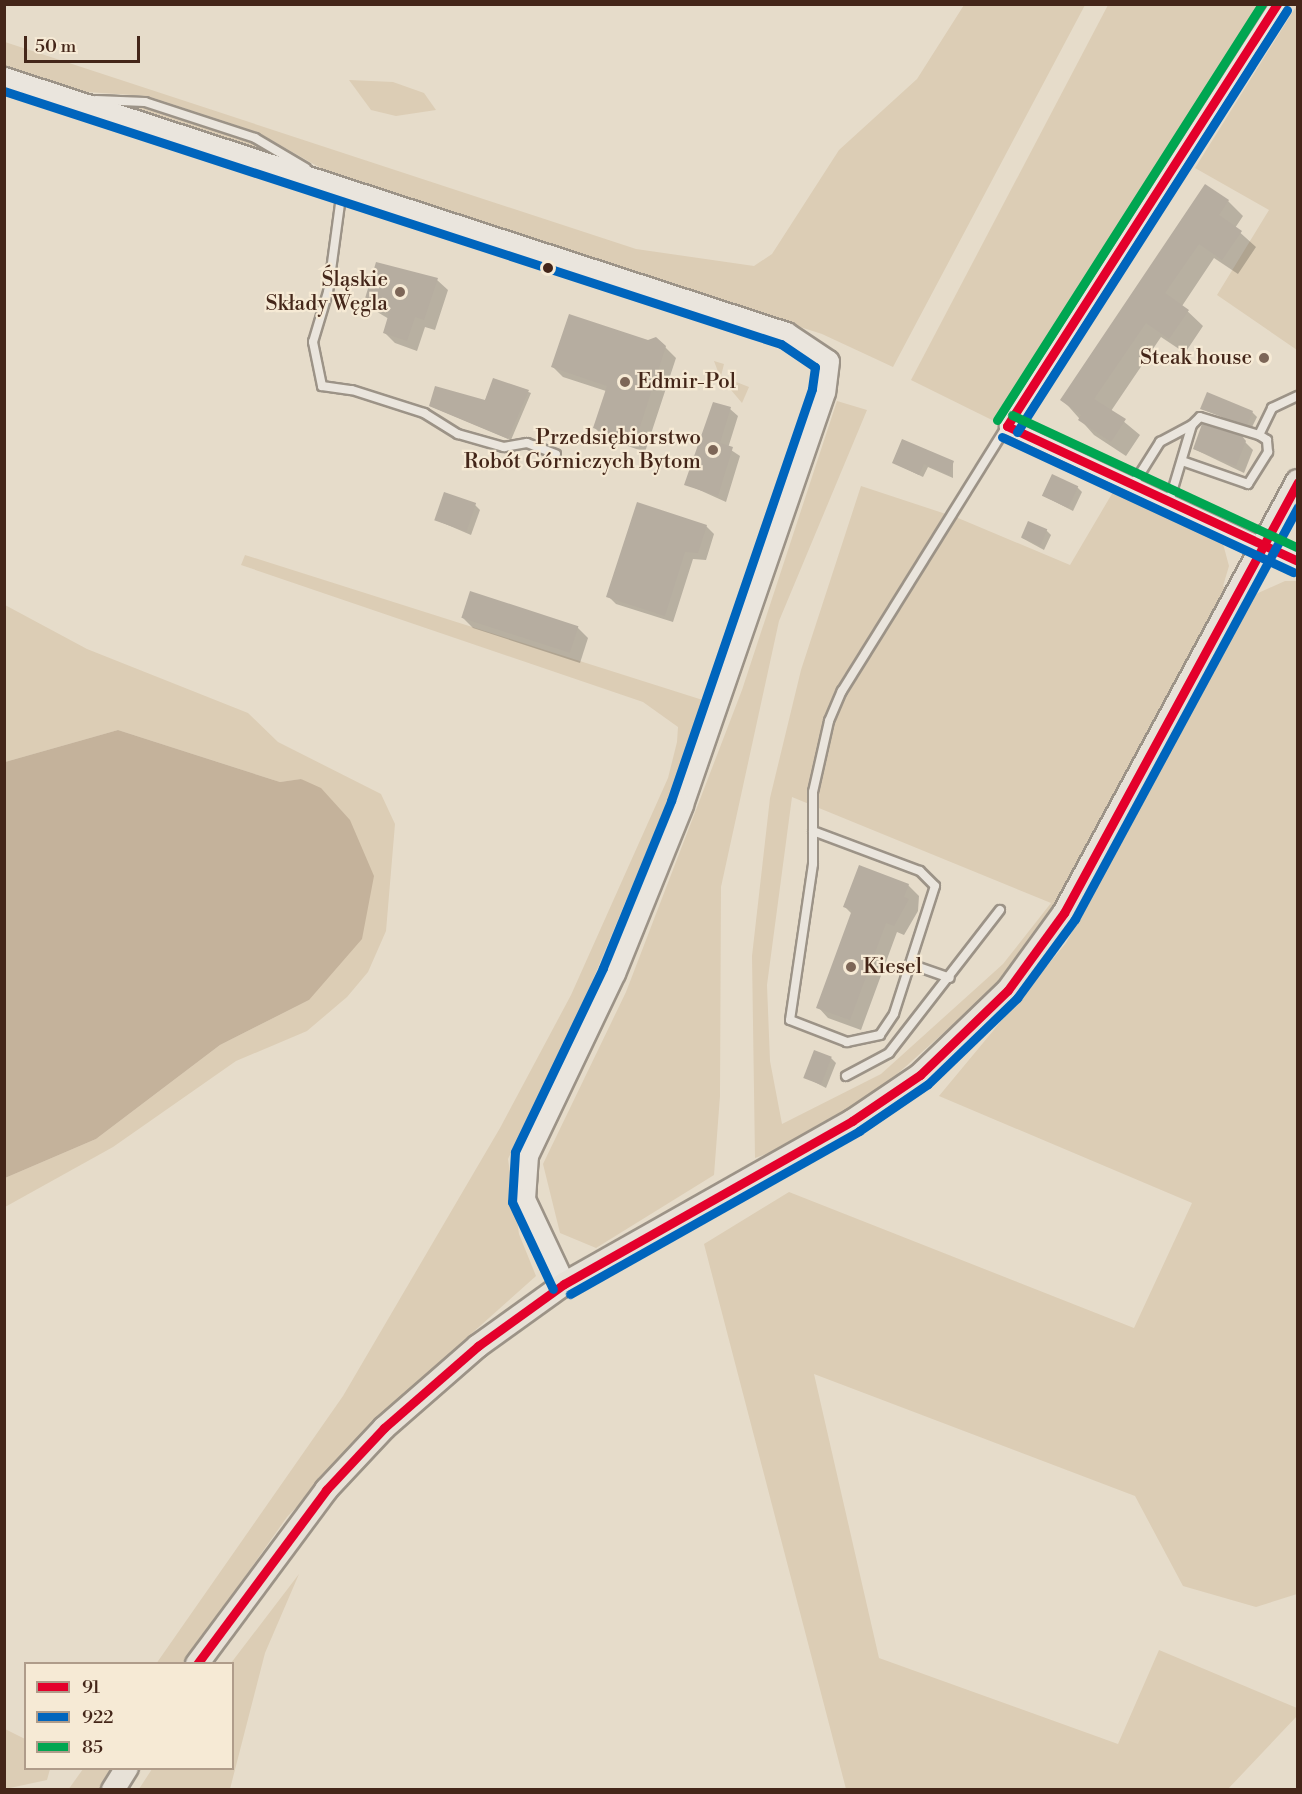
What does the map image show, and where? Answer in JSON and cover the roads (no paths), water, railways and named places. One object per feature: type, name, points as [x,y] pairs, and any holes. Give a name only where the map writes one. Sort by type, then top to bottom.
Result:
[{"type":"main road","points":[[198,1662],[274,1555],[384,1428],[478,1346],[564,1284],[789,1156],[920,1075],[1008,990],[1064,914],[1298,481]]},
{"type":"main road","points":[[113,1790],[126,1770]]},
{"type":"street","points":[[1277,4],[1007,426],[1298,561]]},
{"type":"street","points":[[4,78],[786,333],[828,360],[824,392],[688,789],[614,973],[527,1155],[524,1199],[564,1284]]},
{"type":"lane","points":[[338,186],[328,292],[313,342],[322,386],[352,390],[424,413],[458,434],[492,444],[527,443],[556,454]]},
{"type":"lane","points":[[1259,435],[1272,408],[1298,396]]},
{"type":"lane","points":[[1133,485],[1160,442],[1192,425],[1200,417],[1259,435],[1267,440],[1268,452],[1248,484],[1182,461]]},
{"type":"lane","points":[[1169,502],[1192,425]]},
{"type":"lane","points":[[813,831],[920,872],[935,886],[894,1014],[880,1035],[847,1042],[790,1020],[813,831],[813,792],[829,721],[842,692],[1007,426]]},
{"type":"lane","points":[[846,1076],[889,1053],[950,978],[1000,910]]},
{"type":"lane","points":[[910,964],[950,978]]},
{"type":"place","name":"Śląskie Składy Węgla","points":[[400,292]]},
{"type":"place","name":"Steak house","points":[[1264,358]]},
{"type":"place","name":"Edmir-Pol","points":[[625,382]]},
{"type":"place","name":"Przedsiębiorstwo Robót Górniczych Bytom","points":[[713,450]]},
{"type":"place","name":"Kiesel","points":[[851,967]]}]
